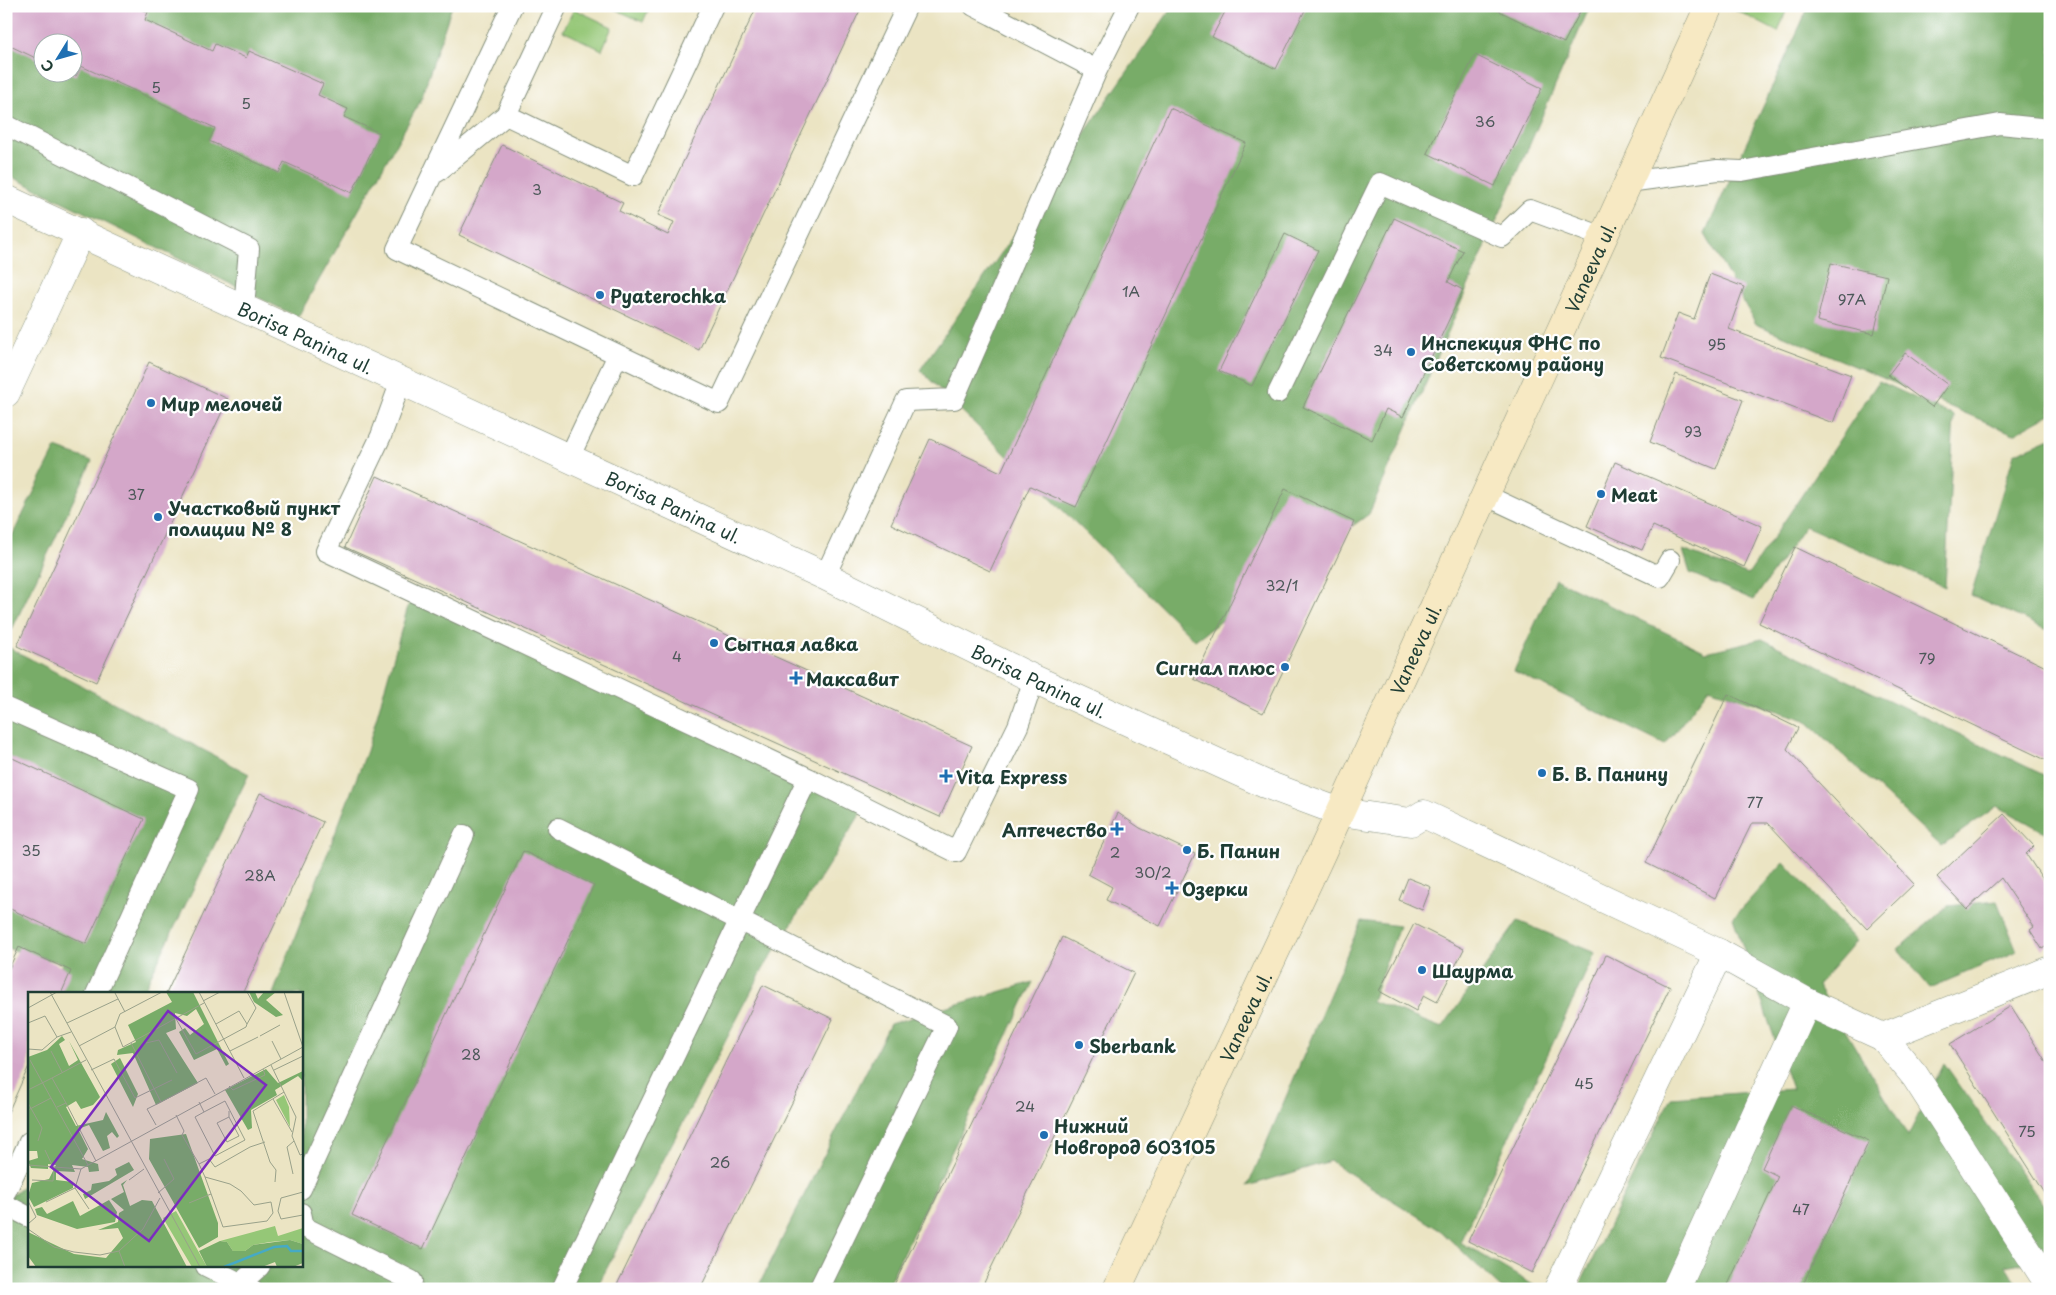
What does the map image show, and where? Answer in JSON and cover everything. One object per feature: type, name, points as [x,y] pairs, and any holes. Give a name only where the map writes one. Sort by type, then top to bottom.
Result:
[{"type":"main road","name":"Vaneeva ul.","points":[[1117,1289],[1340,812],[1708,6]]},
{"type":"street","name":"Borisa Panina ul.","points":[[6,199],[826,576],[1034,679],[1265,784],[1340,812],[1411,822],[1424,814],[1719,953]]},
{"type":"street","points":[[6,393],[81,232]]},
{"type":"street","points":[[1558,1289],[1719,953],[1807,1002],[1883,1036],[1915,1076],[2046,1279]]},
{"type":"street","points":[[1883,1036],[2050,970]]},
{"type":"street","points":[[1676,1289],[1807,1002]]},
{"type":"lane","points":[[512,6],[397,249],[719,403],[907,6]]},
{"type":"lane","points":[[431,177],[506,115],[557,6]]},
{"type":"lane","points":[[506,115],[632,176],[713,6]]},
{"type":"lane","points":[[974,6],[994,11],[1097,70]]},
{"type":"lane","points":[[826,576],[906,401],[954,399],[1097,70],[1129,6]]},
{"type":"lane","points":[[1628,182],[1718,170],[1742,171],[2000,124],[2050,129]]},
{"type":"lane","points":[[6,125],[249,249],[244,308]]},
{"type":"lane","points":[[1278,393],[1380,183],[1502,237],[1530,210],[1603,237]]},
{"type":"lane","points":[[569,458],[618,355]]},
{"type":"lane","points":[[401,381],[382,436],[326,551],[808,778],[956,852],[1018,726],[1034,679]]},
{"type":"lane","points":[[1485,496],[1660,577],[1670,560]]},
{"type":"lane","points":[[6,708],[189,789],[97,992]]},
{"type":"lane","points":[[562,1289],[808,778]]},
{"type":"lane","points":[[558,828],[947,1026],[819,1289]]},
{"type":"lane","points":[[302,1187],[464,835]]},
{"type":"lane","points":[[6,1191],[28,1144]]},
{"type":"lane","points":[[6,1205],[28,1216]]},
{"type":"lane","points":[[302,1223],[412,1281]]},
{"type":"lane","points":[[210,1268],[247,1286],[259,1268]]},
{"type":"green space","points":[[6,6],[452,6],[420,102],[298,317],[6,174]]},
{"type":"green space","points":[[608,6],[650,6],[643,22]]},
{"type":"green space","points":[[1173,6],[1590,6],[1369,514],[1195,640],[920,370]]},
{"type":"green space","points":[[1728,6],[1788,6],[1778,32]]},
{"type":"green space","points":[[1809,6],[2050,6],[2050,414],[2014,434],[1756,324],[1705,234]]},
{"type":"green space","points":[[574,9],[612,27],[602,50],[563,31]]},
{"type":"green space","points":[[1879,381],[1954,416],[1945,587],[1805,526],[1754,600],[1690,573],[1683,550],[1748,575]]},
{"type":"green space","points":[[2050,438],[2050,631],[1971,595],[2014,454]]},
{"type":"green space","points":[[56,448],[92,461],[6,642],[6,548]]},
{"type":"green space","points":[[1555,579],[1706,652],[1762,639],[2050,778],[2050,835],[1997,806],[1941,846],[1805,720],[1709,688],[1665,745],[1514,671]]},
{"type":"green space","points":[[412,592],[866,805],[762,971],[596,1289],[6,1289],[6,1200],[28,1182],[28,1268],[302,1268],[302,992],[274,992],[367,751]]},
{"type":"green space","points":[[6,646],[249,774],[143,992],[53,992],[62,963],[6,948]]},
{"type":"green space","points":[[1784,862],[1856,941],[1818,985],[1908,1136],[1944,1063],[2050,1214],[2050,1257],[2006,1266],[2020,1289],[1578,1289],[1671,1098],[1792,1089],[1733,918]]},
{"type":"green space","points":[[1997,901],[2017,951],[1930,988],[1898,949],[1948,906]]},
{"type":"green space","points":[[1361,921],[1399,926],[1372,1001],[1442,1028],[1518,921],[1595,953],[1460,1242],[1540,1289],[1502,1289],[1441,1231],[1330,1161],[1248,1186]]},
{"type":"green space","points":[[1033,982],[886,1289],[757,1289],[890,1024]]},
{"type":"building","points":[[6,6],[136,6],[148,12],[145,20],[212,51],[215,44],[246,58],[249,51],[323,84],[318,95],[348,109],[344,117],[380,133],[352,193],[284,162],[279,173],[209,141],[215,128],[82,66],[82,32],[32,32],[32,56],[6,44],[10,32],[6,31]]},
{"type":"building","points":[[757,6],[862,6],[699,350],[459,235],[502,145],[623,203],[619,211],[668,235],[674,222],[658,215]]},
{"type":"building","points":[[1228,6],[1307,6],[1276,69],[1212,37]]},
{"type":"building","points":[[1496,6],[1583,6],[1564,43],[1495,9]]},
{"type":"building","points":[[1475,55],[1542,88],[1495,186],[1427,153]]},
{"type":"building","points":[[1170,108],[1246,143],[1076,507],[1030,486],[990,571],[891,524],[930,439],[1001,472]]},
{"type":"building","points":[[1394,218],[1463,251],[1448,282],[1463,290],[1403,417],[1386,409],[1372,440],[1303,407]]},
{"type":"building","points":[[1285,234],[1318,250],[1252,386],[1219,371]]},
{"type":"building","points":[[1831,263],[1887,276],[1874,334],[1817,321]]},
{"type":"building","points":[[1710,274],[1744,287],[1729,329],[1851,375],[1833,423],[1661,358],[1678,313],[1694,319]]},
{"type":"building","points":[[1905,353],[1948,385],[1932,407],[1888,375]]},
{"type":"building","points":[[149,362],[228,399],[96,682],[17,646]]},
{"type":"building","points":[[1676,374],[1743,400],[1716,469],[1650,442]]},
{"type":"building","points":[[1615,462],[1762,526],[1744,567],[1653,526],[1642,550],[1587,526]]},
{"type":"building","points":[[377,476],[972,746],[940,817],[345,547]]},
{"type":"building","points":[[1285,489],[1354,522],[1263,713],[1194,679]]},
{"type":"building","points":[[1795,547],[2050,669],[2050,762],[1759,623]]},
{"type":"building","points":[[1728,694],[1798,728],[1787,749],[1914,884],[1867,929],[1768,823],[1752,823],[1715,898],[1646,863]]},
{"type":"building","points":[[6,755],[144,819],[86,944],[6,907]]},
{"type":"building","points":[[260,793],[323,822],[243,992],[167,992]]},
{"type":"building","points":[[1118,813],[1140,828],[1195,854],[1160,926],[1106,900],[1112,887],[1088,874]]},
{"type":"building","points":[[2004,814],[2034,846],[2026,854],[2050,890],[2050,944],[2042,949],[2030,930],[2034,927],[2001,878],[1967,909],[1937,877]]},
{"type":"building","points":[[523,851],[594,885],[423,1249],[352,1215]]},
{"type":"building","name":"Шаурма","points":[[1408,878],[1431,887],[1422,910],[1399,900]]},
{"type":"building","name":"Шаурма","points":[[1414,924],[1464,949],[1437,1002],[1424,995],[1416,1011],[1379,991]]},
{"type":"building","points":[[1062,937],[1134,973],[981,1289],[892,1289]]},
{"type":"building","points":[[19,947],[71,971],[62,992],[28,992],[28,1068],[6,1117],[6,975]]},
{"type":"building","points":[[1606,955],[1670,987],[1532,1273],[1468,1241]]},
{"type":"building","points":[[763,985],[833,1019],[819,1048],[700,1289],[615,1289]]},
{"type":"building","points":[[2011,1006],[2050,1068],[2050,1201],[1950,1044]]},
{"type":"building","points":[[1791,1105],[1869,1141],[1801,1289],[1726,1289],[1778,1176],[1762,1168]]},
{"type":"place","name":"Pyaterochka","points":[[600,295]]},
{"type":"place","name":"Инспекция ФНС по Советскому району","points":[[1411,352]]},
{"type":"place","name":"Мир мелочей","points":[[151,403]]},
{"type":"place","name":"Meat","points":[[1601,494]]},
{"type":"place","name":"Участковый пункт полиции № 8","points":[[158,517]]},
{"type":"place","name":"Сытная лавка","points":[[714,643]]},
{"type":"place","name":"Сигнал плюс","points":[[1285,667]]},
{"type":"place","name":"Максавит","points":[[796,678]]},
{"type":"place","name":"Б. В. Панину","points":[[1542,773]]},
{"type":"place","name":"Vita Express","points":[[946,776]]},
{"type":"place","name":"Аптечество","points":[[1117,829]]},
{"type":"place","name":"Б. Панин","points":[[1187,850]]},
{"type":"place","name":"Озерки","points":[[1172,888]]},
{"type":"place","name":"Шаурма","points":[[1422,970]]},
{"type":"place","name":"Sberbank","points":[[1079,1045]]},
{"type":"place","name":"Нижний Новгород 603105","points":[[1044,1135]]}]
